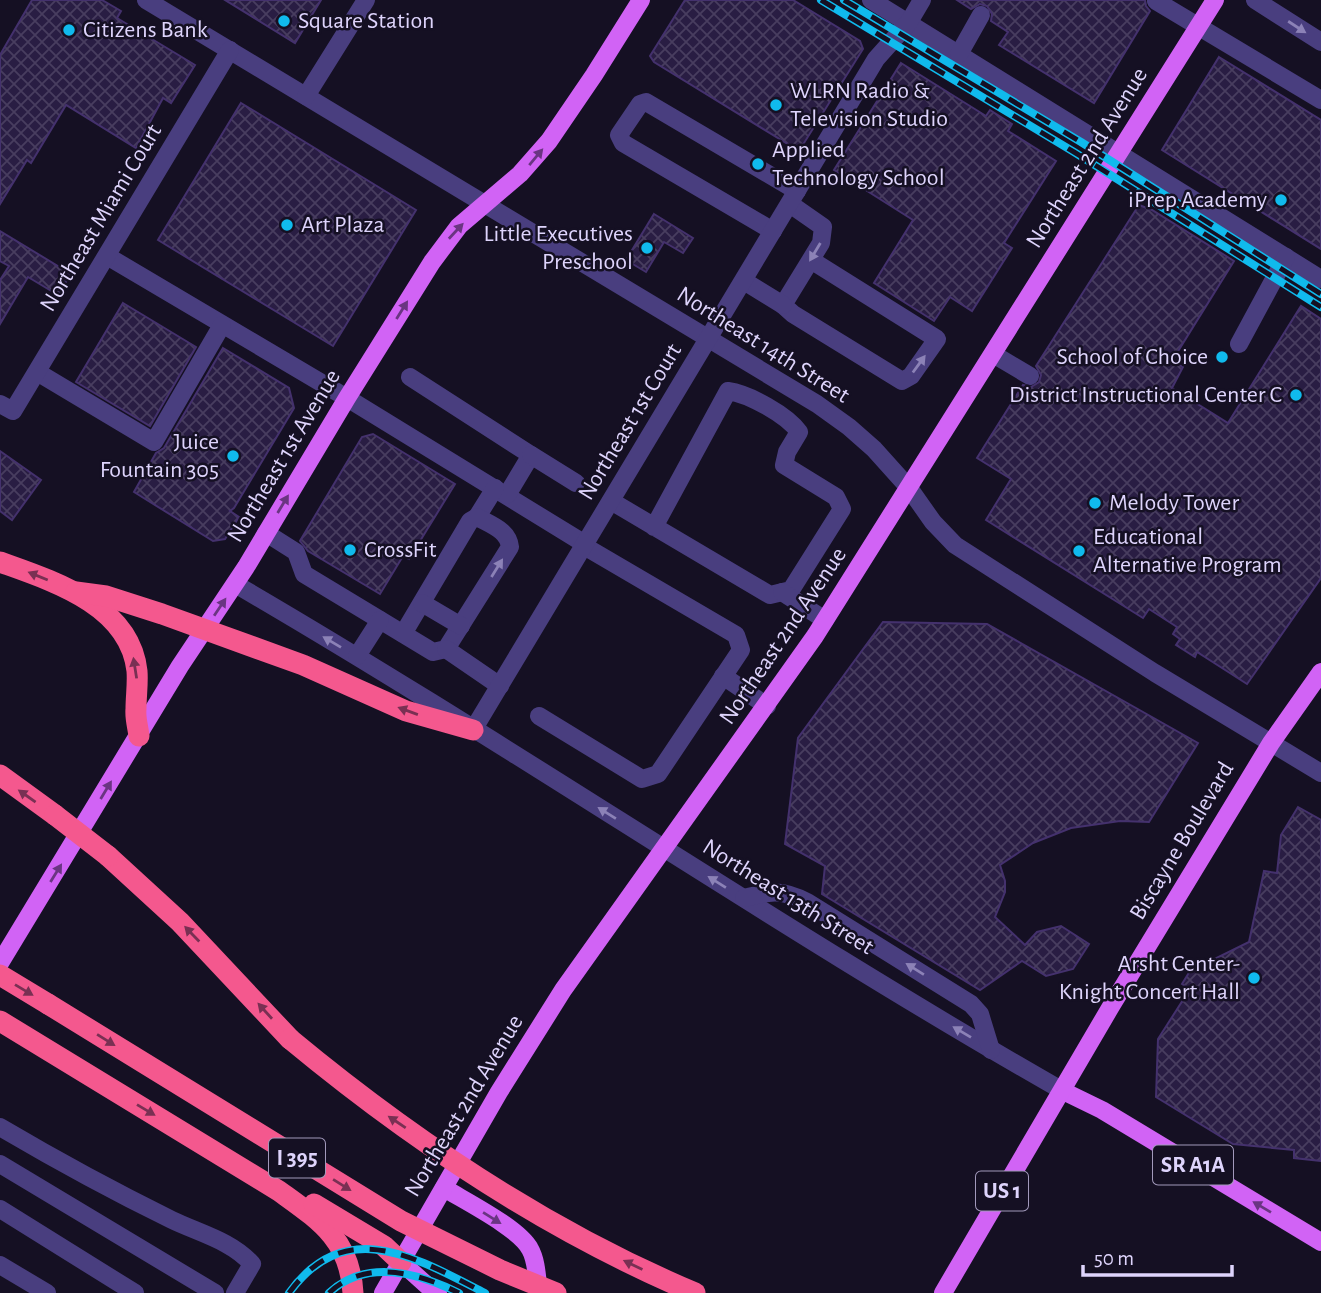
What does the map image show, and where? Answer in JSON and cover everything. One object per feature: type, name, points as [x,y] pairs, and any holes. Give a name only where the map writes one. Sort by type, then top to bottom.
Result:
[{"type":"highway","points":[[0,562],[76,592],[106,596],[303,665],[406,711],[473,730]]},
{"type":"highway","points":[[76,592],[107,616],[122,632],[132,649],[137,670],[135,710],[139,736]]},
{"type":"highway","points":[[0,775],[108,856],[148,890],[290,1039],[385,1114],[565,1231],[695,1293]]},
{"type":"highway","name":"I 395","points":[[0,975],[401,1221],[500,1270],[556,1293]]},
{"type":"highway","points":[[0,1021],[279,1191],[330,1231],[346,1257],[353,1293]]},
{"type":"highway","points":[[279,1191],[312,1203],[384,1246],[401,1262]]},
{"type":"main road","name":"Northeast 1st Avenue","points":[[0,963],[443,245],[459,226],[529,165],[549,141],[583,93],[641,0]]},
{"type":"main road","name":"Northeast 2nd Avenue","points":[[383,1293],[499,1091],[563,990],[767,706],[825,620],[1200,25],[1210,2]]},
{"type":"main road","name":"Biscayne Boulevard","points":[[943,1293],[1122,988],[1271,743],[1321,672]]},
{"type":"main road","name":"Northeast 13th Street","points":[[1063,1091],[1102,1110],[1321,1242]]},
{"type":"main road","points":[[444,1188],[502,1224],[526,1243],[533,1256],[539,1293]]},
{"type":"main road","points":[[401,1262],[438,1293]]},
{"type":"street","name":"Northeast 14th Street","points":[[146,0],[817,404],[874,449],[955,545],[1321,773]]},
{"type":"street","points":[[306,96],[366,0]]},
{"type":"street","points":[[871,0],[1321,279]]},
{"type":"street","name":"Northeast 1st Court","points":[[473,730],[876,59],[909,22],[922,0]]},
{"type":"street","points":[[1255,0],[1277,6],[1321,43]]},
{"type":"street","points":[[1156,1],[1321,100]]},
{"type":"street","points":[[960,54],[981,15]]},
{"type":"street","name":"Northeast Miami Court","points":[[6,407],[37,372],[230,50]]},
{"type":"street","points":[[773,231],[623,143],[619,135],[640,104],[646,102],[793,198],[823,226],[821,243],[783,305]]},
{"type":"street","points":[[107,256],[347,398],[736,635],[741,650],[658,774],[642,779],[539,716]]},
{"type":"street","points":[[1239,344],[1286,257]]},
{"type":"street","points":[[744,281],[902,381],[911,376],[937,339],[811,260]]},
{"type":"street","points":[[37,372],[154,442],[222,325]]},
{"type":"street","points":[[993,354],[1030,376]]},
{"type":"street","points":[[410,377],[576,483]]},
{"type":"street","points":[[611,502],[770,595],[791,590],[842,509],[836,497],[784,465],[787,452],[799,432],[793,424],[743,393],[728,391],[654,527]]},
{"type":"street","points":[[403,634],[470,521],[501,492],[531,455]]},
{"type":"street","points":[[266,533],[296,552],[303,574],[433,652],[446,649],[510,548],[505,533],[477,517]]},
{"type":"street","name":"Northeast 13th Street","points":[[235,584],[357,656],[990,1050],[1063,1091]]},
{"type":"street","points":[[782,592],[825,620]]},
{"type":"street","points":[[422,603],[461,626]]},
{"type":"street","points":[[357,656],[380,620]]},
{"type":"street","points":[[446,649],[500,686]]},
{"type":"street","points":[[723,676],[767,706]]},
{"type":"street","points":[[744,898],[777,892],[796,896],[819,909],[971,1004],[980,1014],[990,1050]]},
{"type":"street","points":[[0,1127],[60,1162],[227,1244],[245,1256],[252,1264],[235,1293]]},
{"type":"street","points":[[0,1164],[215,1293]]},
{"type":"street","points":[[0,1209],[135,1293]]},
{"type":"street","points":[[0,1265],[47,1293]]},
{"type":"building","points":[[32,0],[102,0],[121,11],[117,18],[195,65],[171,103],[163,98],[136,148],[66,105],[31,163],[27,160],[0,204],[0,55]]},
{"type":"building","name":"Square Station","points":[[225,0],[321,0],[295,43]]},
{"type":"building","name":"WLRN Radio & Television Studio","points":[[685,0],[793,0],[860,41],[863,49],[799,151],[654,62],[650,56]]},
{"type":"building","points":[[957,0],[1145,0],[1150,11],[1094,103],[999,45],[1008,32],[991,21],[992,14],[987,6],[980,4],[971,9]]},
{"type":"building","name":"iPrep Academy","points":[[1219,57],[1321,120],[1321,249],[1162,150]]},
{"type":"building","points":[[901,63],[986,116],[990,110],[1012,124],[1008,131],[1056,161],[1004,243],[1012,248],[972,311],[950,297],[934,321],[874,283],[913,220],[834,170]]},
{"type":"building","name":"Art Plaza","points":[[241,103],[416,210],[333,346],[158,240]]},
{"type":"building","points":[[1139,205],[1152,210],[1234,261],[1172,361],[1183,367],[1172,388],[1228,423],[1301,306],[1321,319],[1321,578],[1247,684],[1197,652],[1195,657],[1176,645],[1180,639],[1173,634],[1177,627],[1149,609],[1143,618],[986,520],[1011,479],[977,458],[1023,385],[1031,387],[1039,382],[1041,375],[1036,366]]},
{"type":"building","name":"Little Executives Preschool","points":[[654,214],[693,238],[683,253],[664,242],[646,272],[626,260]]},
{"type":"building","points":[[0,231],[71,274],[58,295],[28,277],[0,324],[0,280],[9,266],[0,261]]},
{"type":"building","points":[[123,303],[196,347],[150,426],[76,382]]},
{"type":"building","points":[[223,348],[289,388],[294,408],[230,511],[239,517],[225,539],[213,541],[134,492],[156,453],[164,448]]},
{"type":"building","points":[[373,434],[455,484],[409,559],[403,556],[380,594],[308,551],[300,541],[362,437]]},
{"type":"building","points":[[0,451],[41,480],[12,520],[0,511]]},
{"type":"building","points":[[883,622],[987,624],[1198,743],[1149,822],[1120,821],[1071,828],[1033,843],[1000,865],[1005,892],[995,917],[1025,945],[1037,932],[1061,926],[1089,944],[1073,969],[1046,976],[1022,961],[980,990],[822,894],[825,866],[785,844],[798,738]]},
{"type":"building","name":"Arsht Center- Knight Concert Hall","points":[[1298,807],[1321,820],[1321,1161],[1294,1158],[1294,1150],[1233,1144],[1156,1097],[1158,1039],[1190,989],[1182,984],[1190,971],[1249,942],[1264,871],[1277,873],[1281,835]]},
{"type":"railway","points":[[821,0],[1074,152],[1321,307]]},
{"type":"railway","points":[[844,0],[1081,142],[1321,294]]},
{"type":"railway","points":[[289,1293],[311,1269],[334,1255],[358,1249],[409,1257],[485,1293]]},
{"type":"railway","points":[[329,1293],[359,1275],[376,1272],[410,1275],[459,1293]]},
{"type":"place","name":"Square Station","points":[[284,21]]},
{"type":"place","name":"Citizens Bank","points":[[69,30]]},
{"type":"place","name":"WLRN Radio & Television Studio","points":[[776,105]]},
{"type":"place","name":"Applied Technology School","points":[[758,164]]},
{"type":"place","name":"iPrep Academy","points":[[1281,200]]},
{"type":"place","name":"Art Plaza","points":[[287,225]]},
{"type":"place","name":"Little Executives Preschool","points":[[647,248]]},
{"type":"place","name":"School of Choice","points":[[1222,357]]},
{"type":"place","name":"District Instructional Center C","points":[[1296,395]]},
{"type":"place","name":"Juice Fountain 305","points":[[233,456]]},
{"type":"place","name":"Melody Tower","points":[[1095,503]]},
{"type":"place","name":"CrossFit","points":[[350,550]]},
{"type":"place","name":"Educational Alternative Program","points":[[1079,551]]},
{"type":"place","name":"Arsht Center- Knight Concert Hall","points":[[1254,978]]}]
